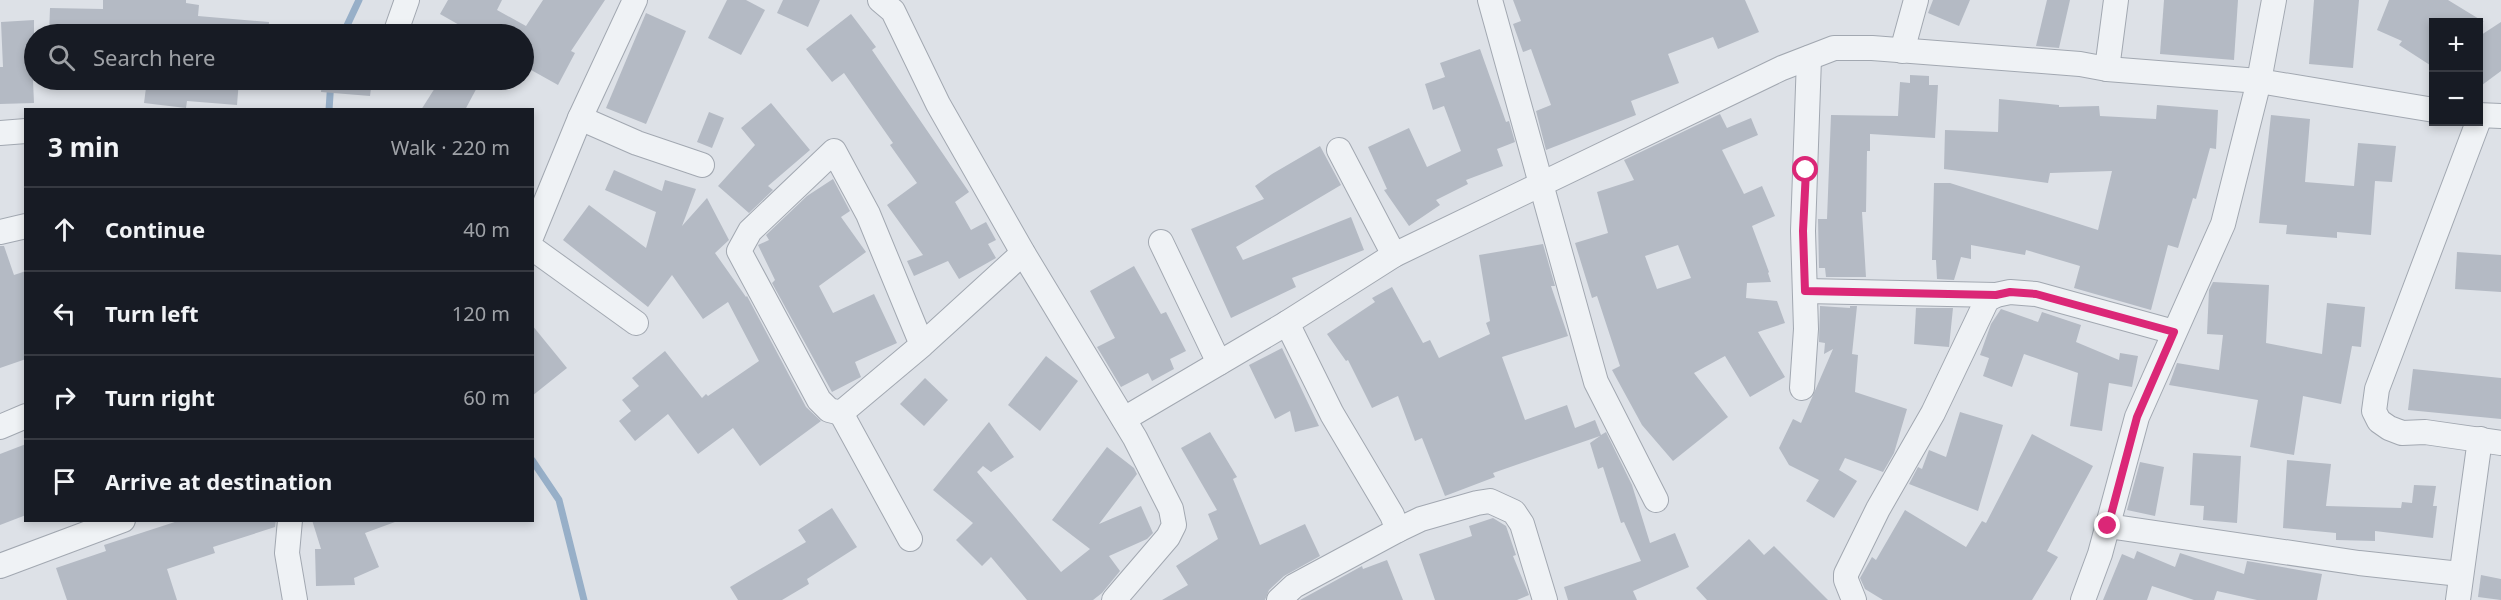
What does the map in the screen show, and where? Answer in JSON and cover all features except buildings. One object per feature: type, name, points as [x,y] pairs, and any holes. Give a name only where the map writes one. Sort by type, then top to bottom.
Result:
[{"type":"street","points":[[399,24],[407,0]]},
{"type":"street","points":[[534,231],[580,118],[635,0]]},
{"type":"street","points":[[880,0],[893,11],[938,104],[1023,253],[1125,419],[1171,509],[1174,525],[1168,537],[1114,600]]},
{"type":"street","points":[[1490,0],[1596,381],[1656,500]]},
{"type":"street","points":[[1902,51],[1916,0]]},
{"type":"street","points":[[2107,69],[2116,0]]},
{"type":"street","points":[[2083,600],[2108,526],[2137,417],[2223,224],[2259,81],[2274,0]]},
{"type":"street","points":[[1125,419],[1287,323],[1395,255],[1782,69],[1834,48],[2080,64],[2107,69],[2259,81],[2429,109]]},
{"type":"street","points":[[1802,388],[1806,329],[1803,231],[1809,58]]},
{"type":"street","points":[[580,118],[637,143],[702,165]]},
{"type":"street","points":[[2458,600],[2460,574],[2491,441],[2425,432],[2402,433],[2379,421],[2374,411],[2377,388],[2480,126]]},
{"type":"street","points":[[0,133],[24,131]]},
{"type":"street","points":[[1340,150],[1395,255]]},
{"type":"street","points":[[910,539],[841,413],[829,410],[819,399],[739,251],[750,231],[834,151],[868,214],[922,345]]},
{"type":"street","points":[[0,232],[24,226]]},
{"type":"street","points":[[1161,242],[1219,363]]},
{"type":"street","points":[[534,249],[636,323]]},
{"type":"street","points":[[841,413],[922,345],[1023,253]]},
{"type":"street","points":[[1805,291],[2036,294],[2174,332]]},
{"type":"street","points":[[1854,600],[1846,580],[1850,565],[1878,509],[1934,413],[1987,300],[1996,295]]},
{"type":"street","points":[[1287,323],[1332,414],[1392,515],[1398,530]]},
{"type":"street","points":[[0,427],[24,417]]},
{"type":"street","points":[[1279,600],[1294,586],[1421,519],[1490,501],[1506,506],[1514,512],[1522,524],[1545,600]]},
{"type":"street","points":[[0,566],[118,522]]},
{"type":"street","points":[[290,522],[287,554],[295,600]]},
{"type":"street","points":[[2108,526],[2359,563],[2460,574]]},
{"type":"waterway","points":[[348,24],[359,0]]},
{"type":"waterway","points":[[329,108],[330,90]]},
{"type":"waterway","points":[[534,463],[559,500],[584,600]]},
{"type":"route","points":[[1806,170],[1803,231],[1805,291],[2036,294],[2174,332],[2137,417],[2108,526]]}]
